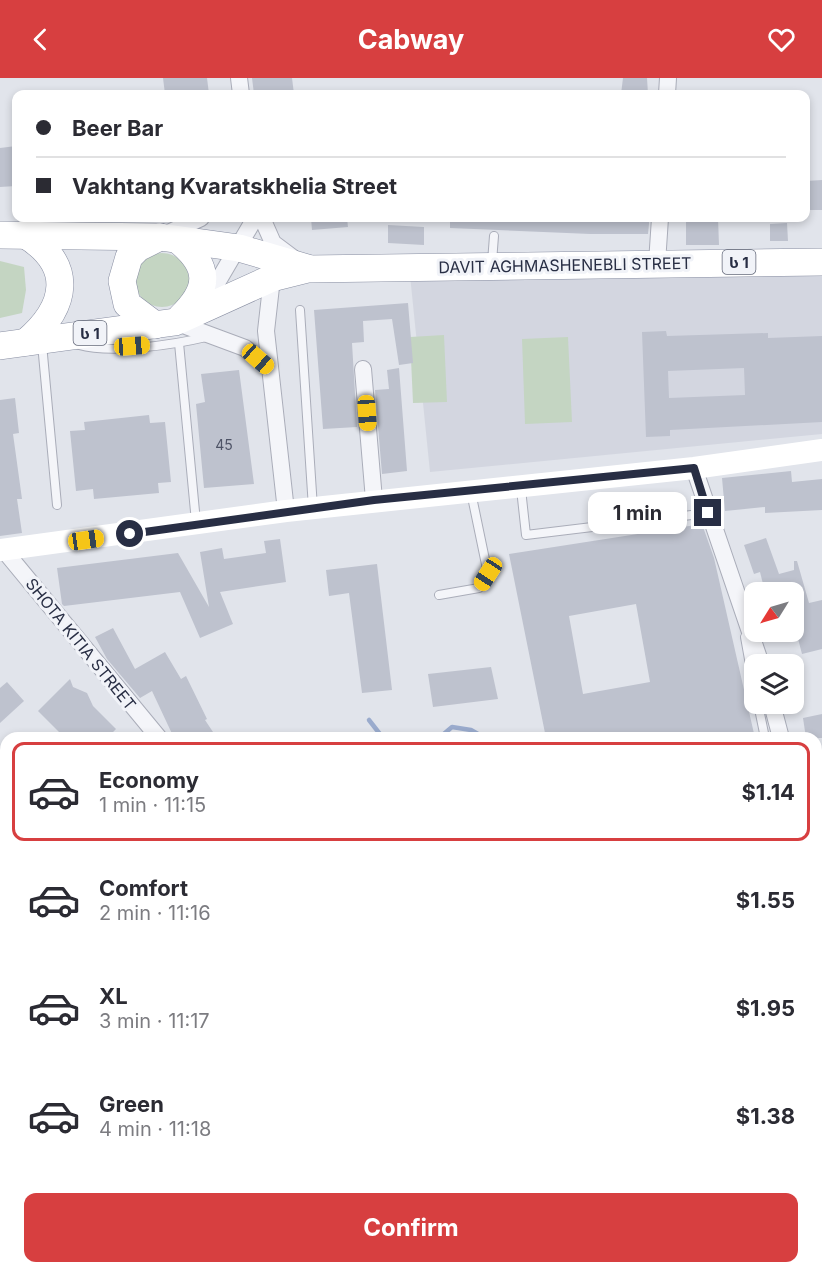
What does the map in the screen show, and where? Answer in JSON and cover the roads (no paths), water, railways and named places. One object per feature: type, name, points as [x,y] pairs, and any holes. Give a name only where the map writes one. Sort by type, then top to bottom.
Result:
[{"type":"highway","name":"ს 1","points":[[12,234],[169,238],[260,269],[308,269]]},
{"type":"highway","points":[[12,234],[49,254],[59,280],[59,297],[55,310],[30,341]]},
{"type":"highway","points":[[169,238],[195,254],[202,267],[203,282],[198,297],[170,330],[127,304],[122,281],[129,257],[138,248],[169,238]]},
{"type":"highway","name":"DAVIT AGHMASHENEBLI STREET","points":[[308,269],[822,262]]},
{"type":"highway","name":"ს 1","points":[[30,341],[170,330],[260,269]]},
{"type":"main road","points":[[2,549],[374,500],[694,468],[822,450]]},
{"type":"street","points":[[169,238],[195,222]]},
{"type":"street","points":[[257,222],[266,331],[286,511]]},
{"type":"street","points":[[260,222],[273,243],[308,269]]},
{"type":"street","points":[[657,263],[660,222]]},
{"type":"street","points":[[202,309],[260,269]]},
{"type":"street","points":[[170,330],[210,335],[245,348],[270,369]]},
{"type":"street","points":[[363,369],[374,500]]},
{"type":"street","points":[[694,468],[737,602],[757,654]]},
{"type":"street","name":"SHOTA KITIA STREET","points":[[2,549],[154,732]]},
{"type":"street","points":[[775,714],[779,732]]},
{"type":"lane","points":[[492,265],[494,236]]},
{"type":"lane","points":[[300,310],[313,508]]},
{"type":"lane","points":[[170,330],[196,524]]},
{"type":"lane","points":[[30,341],[57,505]]},
{"type":"lane","points":[[520,487],[526,535],[708,513]]},
{"type":"lane","points":[[439,595],[479,588],[488,574],[471,492]]},
{"type":"lane","points":[[737,602],[747,654]]},
{"type":"lane","points":[[760,714],[764,732]]},
{"type":"waterway","points":[[369,720],[378,732]]},
{"type":"waterway","points":[[446,732],[452,727],[474,732]]}]
